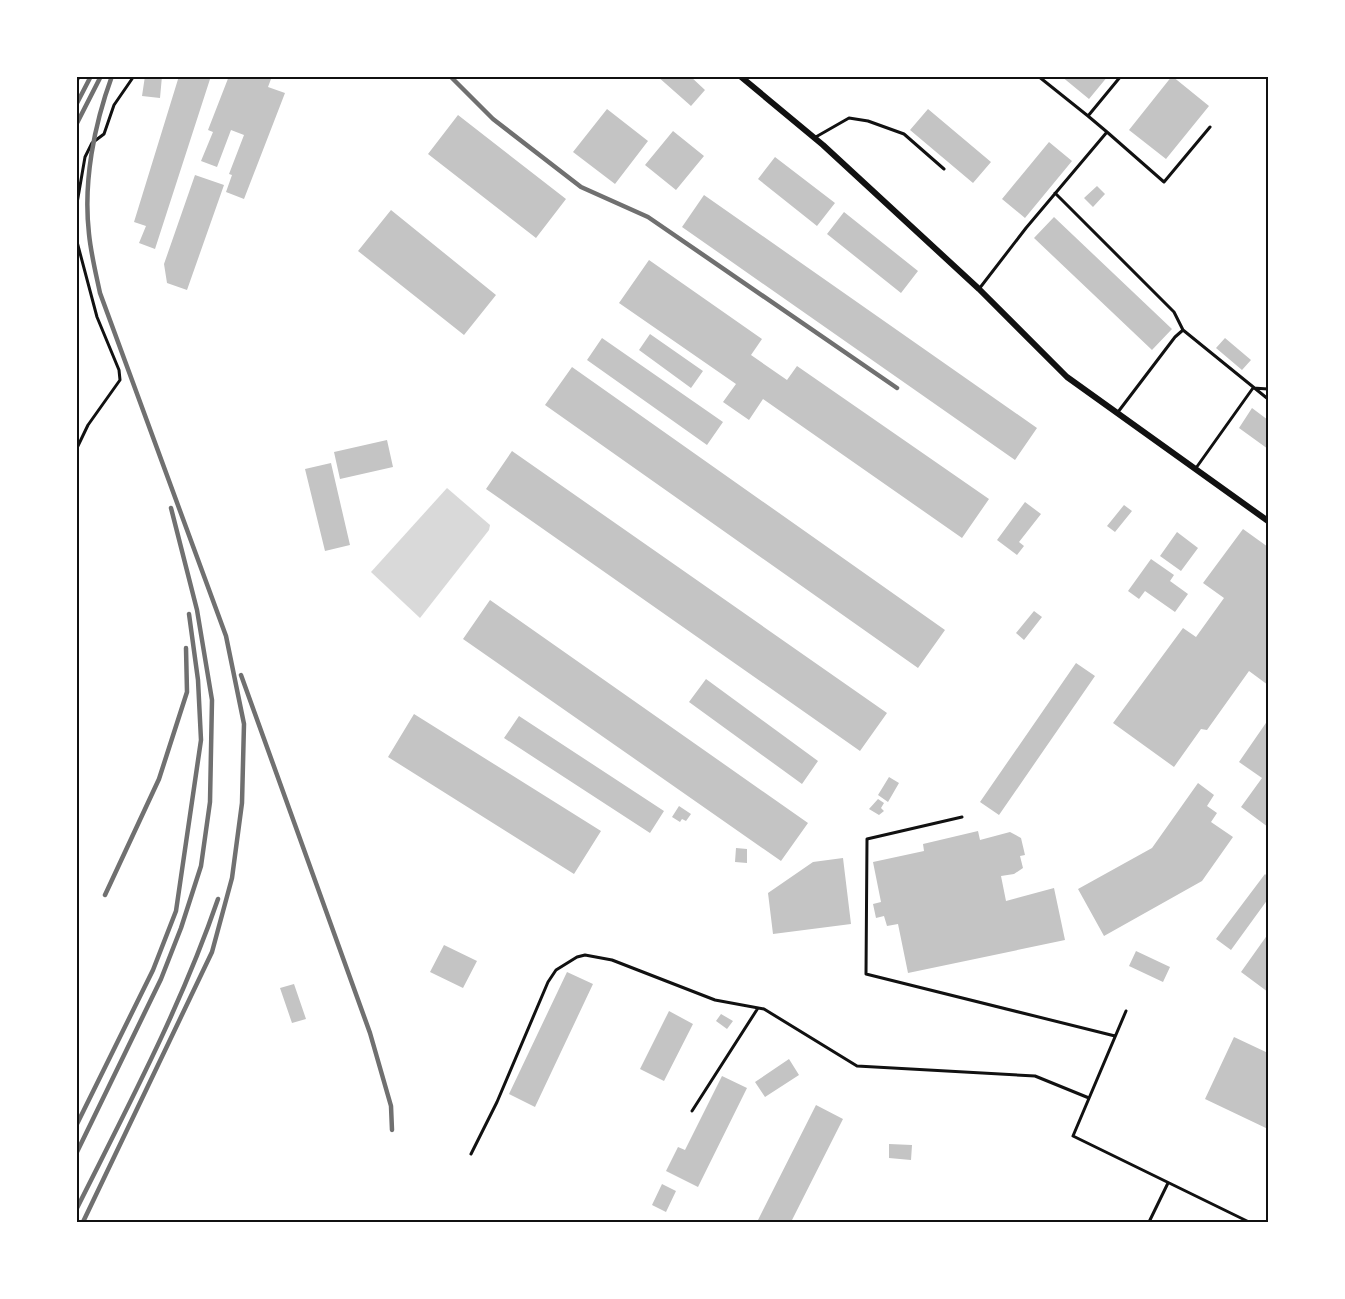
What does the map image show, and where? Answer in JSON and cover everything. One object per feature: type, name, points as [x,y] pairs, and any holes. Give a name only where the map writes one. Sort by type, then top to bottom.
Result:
[{"type":"street","points":[[740,76],[751,79],[980,289],[1067,377],[1269,521]]},
{"type":"lane","points":[[1038,76],[1164,182],[1210,128]]},
{"type":"lane","points":[[1088,116],[1121,76]]},
{"type":"lane","points":[[814,138],[849,118],[867,121],[904,134],[944,168]]},
{"type":"lane","points":[[980,289],[1055,193],[1107,132]]},
{"type":"lane","points":[[1055,193],[1174,312],[1183,330],[1269,399]]},
{"type":"lane","points":[[1117,414],[1183,330]]},
{"type":"lane","points":[[1253,388],[1269,389]]},
{"type":"lane","points":[[1195,470],[1253,388]]},
{"type":"lane","points":[[962,817],[867,839],[866,974],[1115,1036]]},
{"type":"lane","points":[[471,1154],[497,1102],[548,982],[556,970],[577,957],[585,955],[612,960],[715,1000],[764,1009],[857,1066],[1035,1076],[1089,1098]]},
{"type":"lane","points":[[692,1111],[758,1008]]},
{"type":"lane","points":[[1126,1011],[1073,1136],[1249,1222]]},
{"type":"lane","points":[[1149,1222],[1168,1183]]},
{"type":"path","points":[[76,232],[76,210],[85,157],[92,143],[104,134],[114,105],[134,76]]},
{"type":"path","points":[[76,238],[98,317],[119,370],[120,380],[88,425],[76,450]]},
{"type":"shaded area","points":[[447,488],[490,525],[489,530],[420,618],[371,572]]},
{"type":"building","points":[[145,76],[162,76],[160,98],[142,96]]},
{"type":"building","points":[[179,76],[211,76],[155,249],[139,243],[146,226],[134,222]]},
{"type":"building","points":[[229,76],[265,76],[271,79],[268,87],[285,93],[244,199],[226,192],[232,175],[229,174],[244,135],[231,130],[217,167],[201,161],[213,132],[208,130]]},
{"type":"building","points":[[657,76],[690,76],[705,90],[691,106]]},
{"type":"building","points":[[1061,76],[1108,76],[1089,99]]},
{"type":"building","points":[[1172,76],[1209,106],[1166,159],[1129,130]]},
{"type":"building","points":[[607,109],[648,141],[615,184],[573,152]]},
{"type":"building","points":[[928,109],[991,162],[973,183],[910,130]]},
{"type":"building","points":[[458,115],[566,199],[536,238],[428,154]]},
{"type":"building","points":[[673,131],[704,156],[676,190],[645,165]]},
{"type":"building","points":[[1049,142],[1072,161],[1025,218],[1002,199]]},
{"type":"building","points":[[775,157],[835,203],[817,226],[758,179]]},
{"type":"building","points":[[195,175],[224,185],[187,290],[167,283],[164,264]]},
{"type":"building","points":[[1097,186],[1105,194],[1093,207],[1084,198]]},
{"type":"building","points":[[704,195],[1037,428],[1015,460],[682,227]]},
{"type":"building","points":[[391,210],[496,295],[464,335],[358,251]]},
{"type":"building","points":[[844,212],[918,271],[901,293],[827,234]]},
{"type":"building","points":[[1054,217],[1172,329],[1152,350],[1034,238]]},
{"type":"building","points":[[649,260],[762,339],[751,355],[787,380],[797,366],[989,499],[962,538],[763,399],[749,420],[723,402],[736,384],[619,303]]},
{"type":"building","points":[[650,334],[703,371],[691,388],[639,350]]},
{"type":"building","points":[[602,338],[723,422],[707,445],[587,360]]},
{"type":"building","points":[[1225,338],[1251,360],[1242,370],[1216,348]]},
{"type":"building","points":[[572,367],[945,630],[918,668],[545,405]]},
{"type":"building","points":[[1252,408],[1268,420],[1268,449],[1239,428]]},
{"type":"building","points":[[387,440],[393,467],[340,479],[334,452]]},
{"type":"building","points":[[512,451],[887,713],[860,751],[486,489]]},
{"type":"building","points":[[331,463],[350,545],[325,551],[305,469]]},
{"type":"building","points":[[1025,502],[1041,514],[1019,542],[1024,546],[1017,555],[997,540]]},
{"type":"building","points":[[1124,505],[1132,511],[1115,532],[1107,526]]},
{"type":"building","points":[[1243,529],[1268,547],[1268,685],[1249,671],[1207,730],[1201,729],[1174,767],[1113,723],[1183,628],[1196,637],[1224,598],[1203,583]]},
{"type":"building","points":[[1177,532],[1198,548],[1181,571],[1160,556]]},
{"type":"building","points":[[1151,559],[1174,575],[1170,581],[1188,594],[1175,612],[1145,591],[1139,599],[1128,591]]},
{"type":"building","points":[[490,600],[808,823],[781,861],[463,639]]},
{"type":"building","points":[[1034,611],[1042,617],[1024,640],[1016,633]]},
{"type":"building","points":[[1076,663],[1095,676],[999,815],[980,802]]},
{"type":"building","points":[[706,679],[818,761],[802,784],[689,702]]},
{"type":"building","points":[[414,714],[601,831],[574,874],[388,757]]},
{"type":"building","points":[[519,716],[664,811],[650,833],[504,738]]},
{"type":"building","points":[[1268,720],[1268,827],[1241,807],[1262,778],[1239,762]]},
{"type":"building","points":[[889,777],[899,783],[888,802],[878,795]]},
{"type":"building","points":[[1198,783],[1214,795],[1207,806],[1217,813],[1211,822],[1233,837],[1202,881],[1104,936],[1078,889],[1152,848]]},
{"type":"building","points":[[878,799],[884,803],[881,808],[884,811],[879,815],[869,809]]},
{"type":"building","points":[[679,806],[691,814],[686,821],[682,819],[680,822],[672,817]]},
{"type":"building","points":[[978,831],[980,840],[1010,832],[1021,838],[1025,855],[1020,856],[1023,868],[1014,874],[1001,876],[1006,901],[1054,888],[1065,940],[908,973],[898,924],[887,926],[884,916],[876,918],[873,904],[881,902],[873,862],[924,851],[923,844]]},
{"type":"building","points":[[736,848],[747,849],[747,863],[735,862]]},
{"type":"building","points":[[843,858],[851,924],[773,934],[768,893],[813,862]]},
{"type":"building","points":[[1265,874],[1268,877],[1268,899],[1231,950],[1216,939]]},
{"type":"building","points":[[1268,934],[1268,992],[1241,972]]},
{"type":"building","points":[[444,945],[477,961],[463,988],[430,972]]},
{"type":"building","points":[[1136,951],[1170,967],[1163,982],[1129,966]]},
{"type":"building","points":[[567,972],[593,984],[535,1107],[509,1094]]},
{"type":"building","points":[[294,984],[306,1019],[292,1023],[280,988]]},
{"type":"building","points":[[669,1011],[693,1024],[664,1081],[640,1069]]},
{"type":"building","points":[[721,1014],[733,1021],[727,1029],[716,1021]]},
{"type":"building","points":[[1234,1037],[1268,1053],[1268,1129],[1205,1099]]},
{"type":"building","points":[[789,1059],[799,1075],[765,1097],[755,1082]]},
{"type":"building","points":[[722,1076],[747,1088],[698,1187],[666,1171],[678,1147],[685,1150]]},
{"type":"building","points":[[816,1105],[843,1119],[791,1222],[757,1222]]},
{"type":"building","points":[[889,1144],[912,1145],[911,1160],[889,1158]]},
{"type":"building","points":[[662,1184],[676,1191],[666,1212],[652,1205]]},
{"type":"railway","points":[[76,81],[79,76]]},
{"type":"railway","points":[[76,105],[91,76]]},
{"type":"railway","points":[[76,125],[101,76]]},
{"type":"railway","points":[[83,1222],[212,952],[232,878],[242,803],[244,724],[226,636],[100,293],[94,264],[88,214],[89,174],[95,134],[112,76]]},
{"type":"railway","points":[[450,76],[493,119],[581,187],[648,217],[897,388]]},
{"type":"railway","points":[[76,1154],[161,979],[181,928],[201,866],[210,802],[212,700],[197,610],[171,508]]},
{"type":"railway","points":[[76,1126],[153,970],[176,911],[201,740],[198,680],[189,614]]},
{"type":"railway","points":[[105,895],[159,779],[187,692],[186,648]]},
{"type":"railway","points":[[241,675],[370,1033],[391,1106],[392,1130]]},
{"type":"railway","points":[[76,1210],[170,1018],[218,899]]}]
